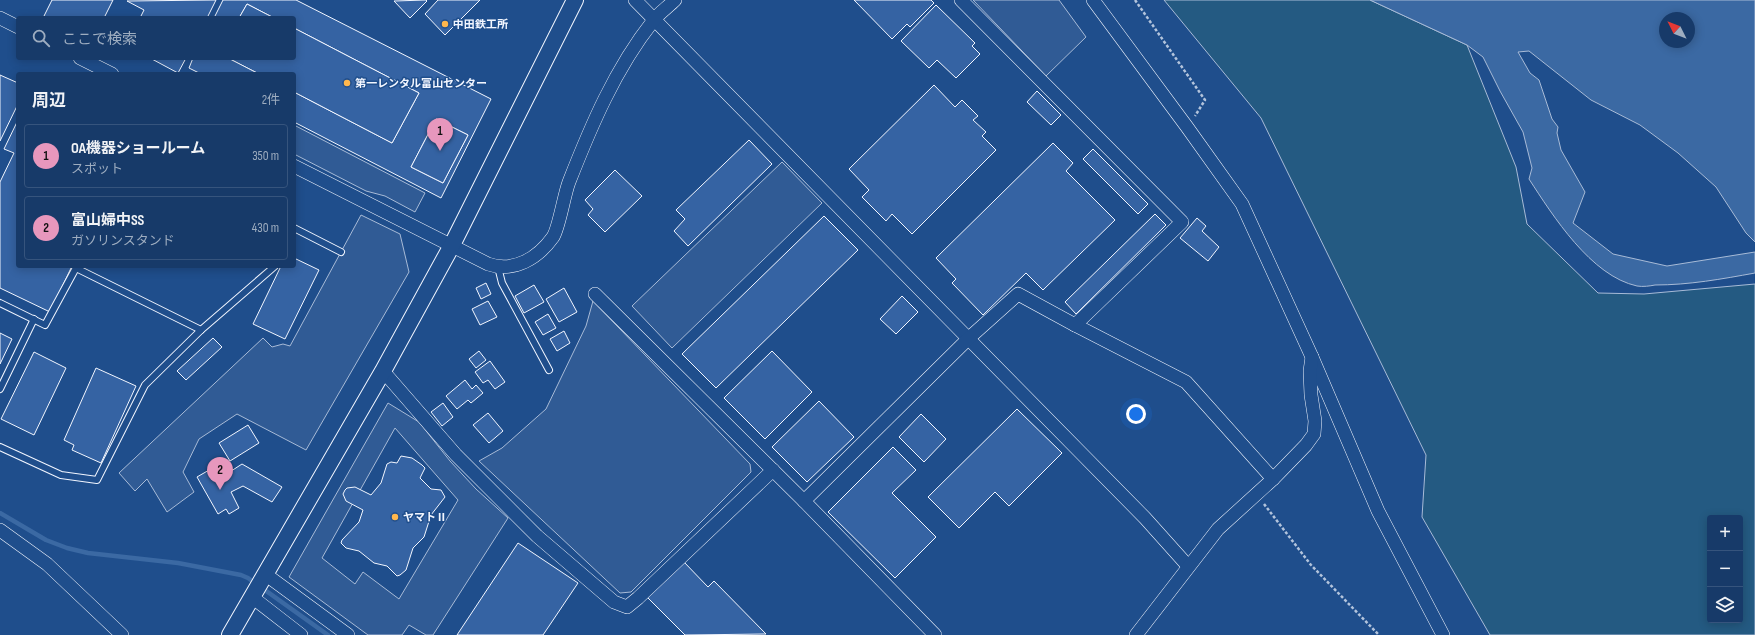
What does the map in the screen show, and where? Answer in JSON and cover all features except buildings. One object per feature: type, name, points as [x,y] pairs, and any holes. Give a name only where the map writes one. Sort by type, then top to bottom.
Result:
[{"type":"street","points":[[230,635],[383,371],[451,247],[575,0]]},
{"type":"street","points":[[635,0],[1146,518],[1188,566]]},
{"type":"street","points":[[296,167],[451,247],[498,267],[517,266],[531,259],[554,236],[566,190],[592,123],[634,48],[654,20],[675,0]]},
{"type":"street","points":[[961,0],[1182,222],[1075,325]]},
{"type":"street","points":[[1093,0],[1242,204],[1312,357],[1378,511],[1443,635]]},
{"type":"street","points":[[0,18],[16,26]]},
{"type":"street","points":[[84,60],[108,72]]},
{"type":"street","points":[[595,294],[804,501],[935,635]]},
{"type":"street","points":[[804,501],[969,338],[1018,294],[1186,382],[1273,479]]},
{"type":"street","points":[[1136,635],[1218,529],[1273,479],[1306,445],[1314,434],[1316,421],[1311,395],[1310,371],[1312,357]]},
{"type":"street","points":[[383,371],[456,456],[537,536],[614,602],[627,607],[773,470]]},
{"type":"street","points":[[0,530],[47,564],[122,635]]},
{"type":"street","points":[[265,574],[348,635]]},
{"type":"street","points":[[252,597],[301,635]]},
{"type":"lane","points":[[296,230],[341,252]]},
{"type":"lane","points":[[498,267],[502,283],[549,370]]},
{"type":"lane","points":[[0,303],[45,325],[75,268]]},
{"type":"lane","points":[[78,268],[201,330]]},
{"type":"lane","points":[[0,448],[61,475],[97,480],[145,385],[201,330],[272,268]]},
{"type":"lane","points":[[0,389],[34,319]]},
{"type":"path","points":[[1135,0],[1206,100],[1187,127]]},
{"type":"path","points":[[1256,494],[1311,565],[1379,635]]},
{"type":"shaded area","points":[[973,0],[1059,0],[1086,37],[1046,76]]},
{"type":"shaded area","points":[[1164,0],[1370,0],[1467,45],[1516,167],[1527,224],[1598,293],[1644,294],[1755,284],[1755,635],[1490,635],[1422,517],[1426,455],[1261,118]]},
{"type":"shaded area","points":[[1370,0],[1755,0],[1755,242],[1746,233],[1716,187],[1678,153],[1640,125],[1591,100],[1529,51],[1518,52],[1530,73],[1539,80],[1552,119],[1558,127],[1557,133],[1561,150],[1585,192],[1573,223],[1613,254],[1667,266],[1755,252],[1755,273],[1693,283],[1637,286],[1620,280],[1604,270],[1589,258],[1575,243],[1529,179],[1532,168],[1523,132],[1483,57],[1467,45]]},
{"type":"shaded area","points":[[296,126],[425,193],[415,212],[385,196],[366,191],[296,155]]},
{"type":"shaded area","points":[[782,162],[822,203],[672,348],[632,306]]},
{"type":"shaded area","points":[[361,215],[400,234],[409,272],[306,450],[237,414],[199,439],[183,472],[194,492],[167,512],[147,479],[135,491],[119,473],[263,338],[272,347],[283,344],[290,346]]},
{"type":"shaded area","points":[[593,301],[750,464],[751,472],[631,592],[620,593],[479,461],[502,448],[546,409],[586,326]]},
{"type":"shaded area","points":[[388,403],[419,422],[450,461],[476,489],[508,518],[433,635],[426,635],[409,625],[402,635],[368,635],[289,577]],"holes":[[[395,428],[458,500],[399,599],[363,572],[355,584],[322,558]]]},
{"type":"waterway","points":[[0,513],[46,540],[67,548],[88,553],[178,563],[241,575],[248,578],[328,635]]},
{"type":"place","name":"中田鉄工所","points":[[445,24]]},
{"type":"place","name":"第一レンタル富山センター","points":[[347,83]]},
{"type":"place","name":"OA機器ショールーム","points":[[440,151]]},
{"type":"place","name":"富山婦中SS","points":[[220,490]]},
{"type":"place","name":"ヤマトⅡ","points":[[395,517]]}]
